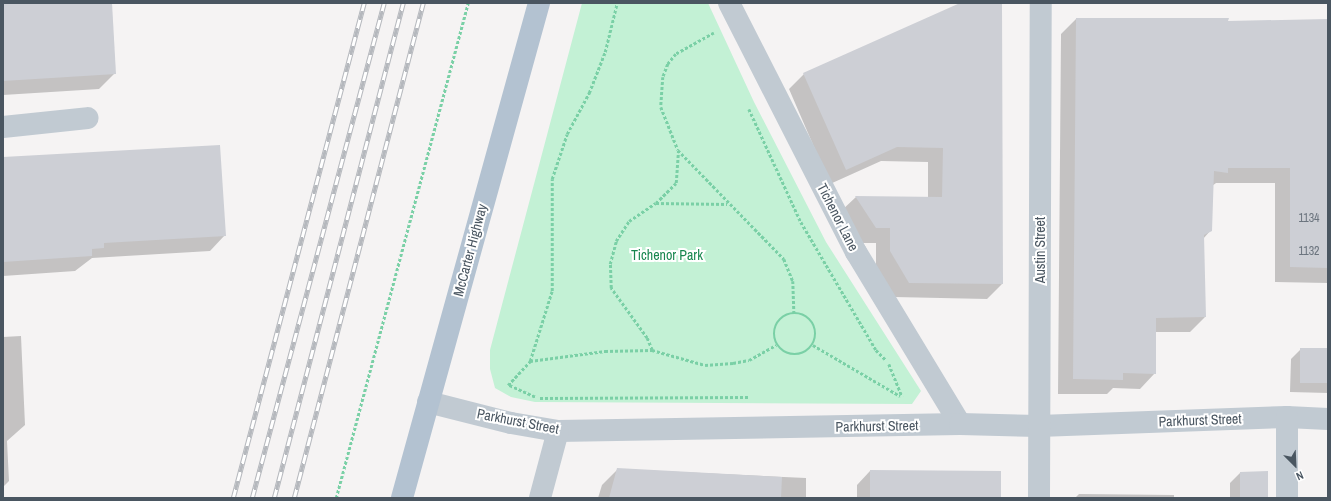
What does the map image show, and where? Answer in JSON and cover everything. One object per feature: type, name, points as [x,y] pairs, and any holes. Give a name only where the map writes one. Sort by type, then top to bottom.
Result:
[{"type":"main road","name":"McCarter Highway","points":[[402,498],[539,3]]},
{"type":"street","name":"Tichenor Lane","points":[[729,3],[856,252],[960,424]]},
{"type":"street","name":"Austin Street","points":[[1039,498],[1041,3]]},
{"type":"street","points":[[3,127],[88,118]]},
{"type":"street","name":"Parkhurst Street","points":[[428,402],[511,423],[558,431],[960,424],[1039,426],[1287,417],[1328,419]]},
{"type":"street","points":[[1287,417],[1287,498]]},
{"type":"street","points":[[540,498],[558,431]]},
{"type":"path","points":[[336,498],[468,3]]},
{"type":"path","points":[[617,3],[605,52],[589,92],[567,134],[552,179],[552,291],[530,361],[508,385],[537,398],[757,397]]},
{"type":"path","points":[[714,33],[676,54],[663,77],[661,107],[678,150],[728,204],[756,228],[784,259],[793,281],[794,313]]},
{"type":"path","points":[[652,350],[647,338],[611,288],[610,264],[616,241],[629,221],[656,203],[676,183],[678,150]]},
{"type":"path","points":[[656,203],[728,204]]},
{"type":"path","points":[[794,313],[805,315],[813,323],[816,334],[813,345],[805,352],[795,355],[784,353],[776,345],[773,335],[776,324],[783,316],[794,313]]},
{"type":"path","points":[[530,361],[605,351],[652,350],[705,365],[749,360],[776,345]]},
{"type":"path","points":[[813,345],[902,397],[890,397]]},
{"type":"green space","name":"Tichenor Park","points":[[582,3],[708,3],[754,102],[826,242],[921,391],[912,404],[535,402],[511,397],[495,388],[490,369],[490,350]]},
{"type":"building","points":[[3,3],[112,3],[116,74],[3,81]]},
{"type":"building","points":[[960,3],[1002,3],[1003,284],[909,283],[890,251],[890,228],[876,228],[855,196],[942,197],[943,148],[897,147],[846,170],[803,73]]},
{"type":"building","points":[[1076,18],[1229,18],[1228,21],[1328,19],[1328,268],[1290,267],[1290,168],[1228,168],[1228,173],[1214,171],[1212,231],[1204,235],[1206,317],[1156,318],[1156,374],[1123,373],[1123,380],[1073,379]]},
{"type":"building","points":[[220,145],[226,236],[104,243],[104,248],[92,249],[92,256],[3,262],[3,157]]},
{"type":"building","points":[[1300,348],[1328,348],[1328,383],[1300,383]]},
{"type":"building","points":[[617,468],[782,477],[781,498],[609,498]]},
{"type":"building","points":[[870,470],[1001,471],[1001,498],[870,498]]},
{"type":"building","points":[[1268,471],[1268,498],[1240,498],[1240,472]]},
{"type":"railway","points":[[233,498],[364,3]]},
{"type":"railway","points":[[252,498],[384,3]]},
{"type":"railway","points":[[274,498],[403,3]]},
{"type":"railway","points":[[294,498],[423,3]]}]
